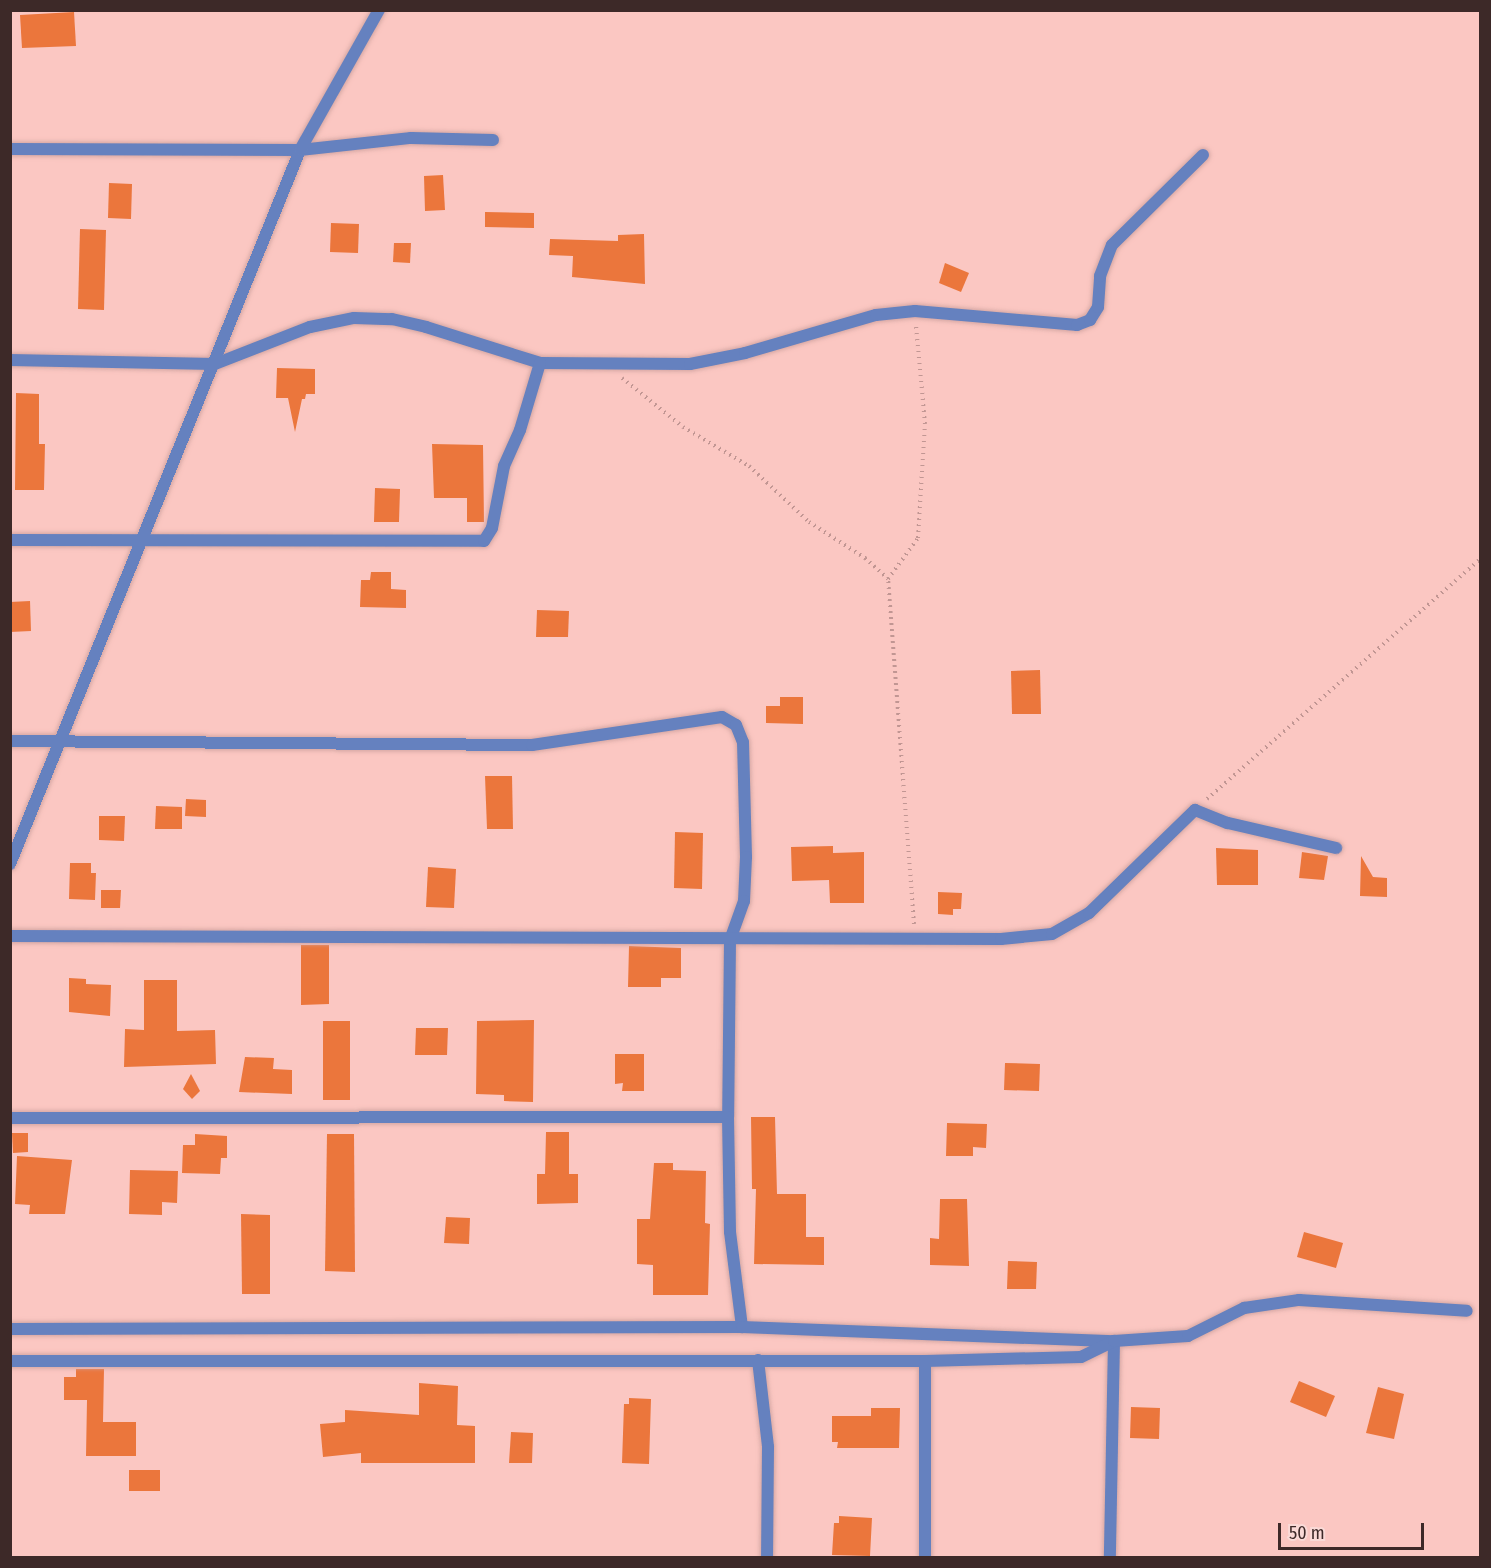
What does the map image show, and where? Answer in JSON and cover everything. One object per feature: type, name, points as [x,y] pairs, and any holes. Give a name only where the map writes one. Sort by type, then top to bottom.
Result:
[{"type":"street","points":[[10,864],[300,150],[379,10]]},
{"type":"street","points":[[10,149],[300,150],[411,138],[493,140]]},
{"type":"street","points":[[10,360],[215,364],[310,327],[354,318],[392,319],[426,327],[540,363],[601,361],[690,364],[717,360],[876,315],[915,311],[1077,325],[1090,320],[1098,307],[1100,276],[1112,244],[1203,155]]},
{"type":"street","points":[[10,540],[484,541],[492,528],[504,466],[520,430],[540,363]]},
{"type":"street","points":[[10,741],[532,745],[722,717],[736,725],[743,742],[744,902],[730,940],[728,1117],[730,1232],[742,1328]]},
{"type":"street","points":[[10,936],[730,940],[915,937],[1001,939],[1052,934],[1089,913],[1195,810],[1228,823],[1336,848]]},
{"type":"street","points":[[10,1118],[728,1117]]},
{"type":"street","points":[[10,1329],[742,1328],[1114,1341],[1188,1336],[1244,1308],[1299,1300],[1467,1311]]},
{"type":"street","points":[[10,1361],[925,1361],[1081,1357],[1114,1341]]},
{"type":"street","points":[[1110,1557],[1114,1341]]},
{"type":"street","points":[[758,1360],[768,1448],[767,1557]]},
{"type":"street","points":[[925,1361],[925,1557]]},
{"type":"path","points":[[915,311],[926,424],[925,476],[918,538],[888,579],[915,937]]},
{"type":"path","points":[[601,361],[682,427],[749,466],[809,522],[865,558],[888,579]]},
{"type":"path","points":[[1195,810],[1480,559]]},
{"type":"building","points":[[74,12],[76,46],[22,48],[20,15]]},
{"type":"building","points":[[443,175],[445,210],[425,211],[424,176]]},
{"type":"building","points":[[109,183],[132,184],[131,219],[108,218]]},
{"type":"building","points":[[485,212],[534,213],[534,228],[485,227]]},
{"type":"building","points":[[331,223],[359,224],[358,253],[330,252]]},
{"type":"building","points":[[80,229],[106,230],[104,310],[78,309]]},
{"type":"building","points":[[644,234],[645,284],[572,277],[573,256],[549,255],[550,239],[618,241],[618,235]]},
{"type":"building","points":[[394,243],[411,243],[410,263],[393,262]]},
{"type":"building","points":[[945,263],[969,273],[961,292],[939,283]]},
{"type":"building","points":[[277,368],[315,369],[315,394],[306,394],[305,399],[302,399],[295,432],[288,398],[276,398]]},
{"type":"building","points":[[16,393],[39,394],[39,444],[45,444],[44,490],[15,490]]},
{"type":"building","points":[[432,444],[483,445],[484,522],[467,522],[467,498],[434,498]]},
{"type":"building","points":[[375,488],[400,489],[399,522],[374,522]]},
{"type":"building","points":[[371,572],[391,572],[391,589],[406,590],[406,608],[360,607],[361,580],[370,580]]},
{"type":"building","points":[[30,601],[31,631],[10,632],[10,602]]},
{"type":"building","points":[[537,610],[569,611],[568,637],[536,637]]},
{"type":"building","points":[[1040,670],[1041,714],[1012,714],[1011,671]]},
{"type":"building","points":[[780,697],[803,697],[803,724],[766,723],[766,706],[780,706]]},
{"type":"building","points":[[485,776],[512,776],[513,829],[487,829]]},
{"type":"building","points":[[186,799],[206,800],[206,817],[185,816]]},
{"type":"building","points":[[156,806],[182,807],[182,829],[155,829]]},
{"type":"building","points":[[99,816],[125,816],[124,841],[99,840]]},
{"type":"building","points":[[675,832],[703,833],[702,889],[674,888]]},
{"type":"building","points":[[833,846],[833,853],[864,852],[864,903],[830,903],[829,880],[792,881],[791,847]]},
{"type":"building","points":[[1216,848],[1258,850],[1258,885],[1217,885]]},
{"type":"building","points":[[1302,852],[1328,856],[1324,880],[1299,878]]},
{"type":"building","points":[[1361,856],[1373,877],[1387,878],[1387,897],[1360,896]]},
{"type":"building","points":[[70,863],[91,863],[91,873],[96,873],[95,900],[69,899]]},
{"type":"building","points":[[428,867],[456,869],[454,908],[426,907]]},
{"type":"building","points":[[101,890],[121,890],[120,908],[101,908]]},
{"type":"building","points":[[938,892],[962,893],[961,909],[953,909],[953,915],[938,914]]},
{"type":"building","points":[[301,945],[329,945],[329,1004],[301,1005]]},
{"type":"building","points":[[629,946],[681,948],[681,978],[661,978],[661,987],[628,987]]},
{"type":"building","points":[[69,978],[86,979],[86,984],[111,985],[110,1016],[69,1012]]},
{"type":"building","points":[[144,980],[177,980],[177,1031],[215,1030],[216,1064],[124,1067],[125,1029],[144,1030]]},
{"type":"building","points":[[534,1020],[533,1102],[504,1101],[504,1095],[476,1094],[477,1021]]},
{"type":"building","points":[[323,1021],[350,1021],[350,1100],[323,1100]]},
{"type":"building","points":[[416,1028],[448,1028],[447,1055],[415,1055]]},
{"type":"building","points":[[615,1054],[644,1054],[644,1091],[622,1091],[623,1083],[615,1084]]},
{"type":"building","points":[[245,1057],[274,1058],[273,1069],[292,1070],[292,1094],[239,1092]]},
{"type":"building","points":[[1005,1063],[1040,1064],[1039,1091],[1004,1090]]},
{"type":"building","points":[[191,1074],[200,1091],[192,1099],[183,1089]]},
{"type":"building","points":[[751,1117],[775,1117],[777,1194],[806,1194],[806,1237],[824,1237],[824,1265],[754,1264],[756,1189],[752,1189]]},
{"type":"building","points":[[947,1123],[987,1124],[986,1148],[973,1147],[973,1156],[946,1156]]},
{"type":"building","points":[[546,1132],[569,1132],[569,1174],[578,1174],[578,1203],[537,1204],[537,1174],[545,1174]]},
{"type":"building","points":[[12,1133],[28,1133],[28,1152],[13,1153]]},
{"type":"building","points":[[195,1134],[227,1136],[227,1158],[221,1158],[220,1174],[182,1173],[183,1145],[195,1145]]},
{"type":"building","points":[[327,1134],[354,1134],[355,1272],[325,1271]]},
{"type":"building","points":[[17,1156],[72,1160],[65,1214],[29,1214],[30,1205],[15,1204]]},
{"type":"building","points":[[654,1163],[673,1163],[673,1170],[706,1171],[705,1223],[710,1224],[708,1295],[653,1295],[653,1265],[637,1264],[637,1219],[650,1219]]},
{"type":"building","points":[[130,1170],[178,1171],[177,1203],[162,1202],[162,1215],[129,1214]]},
{"type":"building","points":[[940,1199],[967,1199],[969,1266],[930,1265],[930,1238],[939,1239]]},
{"type":"building","points":[[241,1214],[270,1215],[270,1294],[242,1294]]},
{"type":"building","points":[[446,1217],[470,1218],[469,1244],[444,1243]]},
{"type":"building","points":[[1304,1232],[1343,1243],[1336,1268],[1297,1257]]},
{"type":"building","points":[[1008,1261],[1037,1262],[1036,1289],[1007,1289]]},
{"type":"building","points":[[76,1369],[104,1369],[103,1422],[136,1422],[136,1456],[86,1456],[87,1400],[64,1400],[64,1377],[76,1377]]},
{"type":"building","points":[[1299,1381],[1335,1396],[1326,1417],[1290,1402]]},
{"type":"building","points":[[419,1383],[458,1386],[457,1425],[475,1426],[475,1463],[361,1463],[361,1453],[323,1457],[320,1424],[345,1422],[345,1410],[419,1415]]},
{"type":"building","points":[[1378,1387],[1404,1394],[1394,1439],[1366,1433]]},
{"type":"building","points":[[629,1398],[651,1399],[649,1464],[622,1463],[624,1404],[629,1404]]},
{"type":"building","points":[[1131,1407],[1160,1408],[1159,1439],[1130,1438]]},
{"type":"building","points":[[871,1408],[900,1408],[899,1448],[837,1448],[838,1442],[832,1442],[832,1416],[871,1416]]},
{"type":"building","points":[[511,1432],[533,1433],[532,1463],[509,1463]]},
{"type":"building","points":[[129,1470],[160,1470],[160,1491],[129,1491]]},
{"type":"building","points":[[839,1516],[872,1518],[870,1556],[832,1555],[834,1523],[839,1523]]}]
